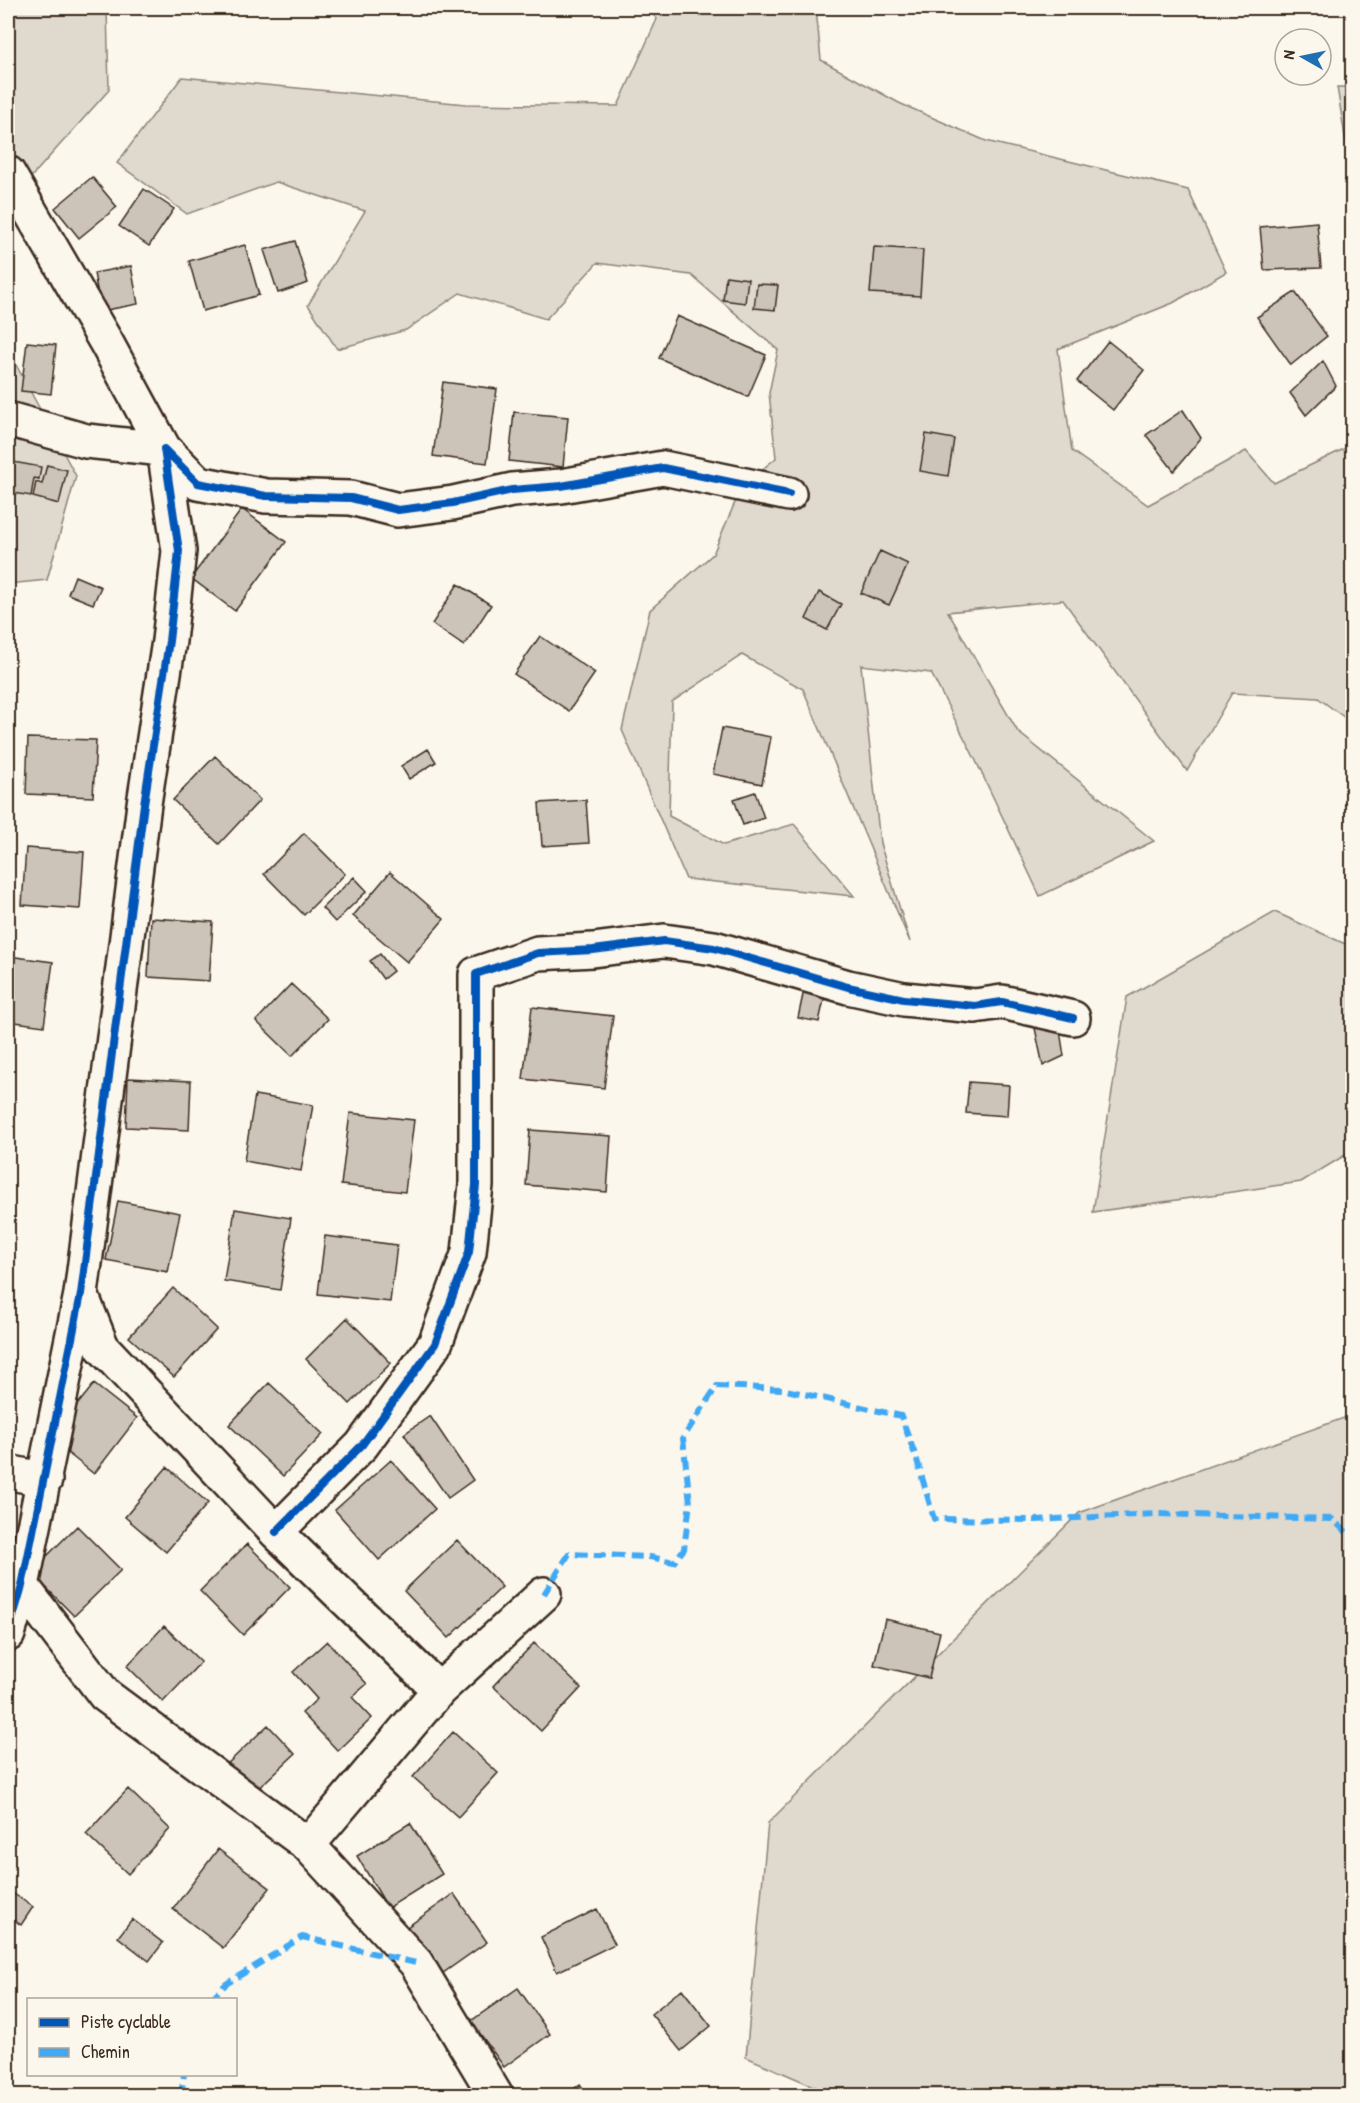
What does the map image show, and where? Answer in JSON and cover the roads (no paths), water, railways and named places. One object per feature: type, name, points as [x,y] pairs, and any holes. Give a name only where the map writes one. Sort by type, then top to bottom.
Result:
[{"type":"street","points":[[8,173],[106,342],[164,449],[198,483],[266,496],[351,498],[398,510],[453,503],[512,490],[561,486],[663,468],[789,494]]},
{"type":"street","points":[[8,419],[86,441],[164,449]]},
{"type":"street","points":[[8,1634],[22,1586],[45,1480],[81,1294],[144,804],[169,641],[179,551],[164,449]]},
{"type":"street","points":[[276,1532],[362,1445],[435,1344],[469,1252],[476,1185],[476,974],[538,953],[593,950],[664,941],[714,948],[848,987],[904,999],[975,1006],[1002,1002],[1073,1018]]},
{"type":"street","points":[[81,1294],[102,1347],[276,1532],[439,1690]]},
{"type":"street","points":[[8,1472],[45,1480]]},
{"type":"street","points":[[22,1586],[105,1695],[308,1845],[416,1962],[496,2096]]},
{"type":"street","points":[[308,1845],[439,1690],[544,1594]]}]
